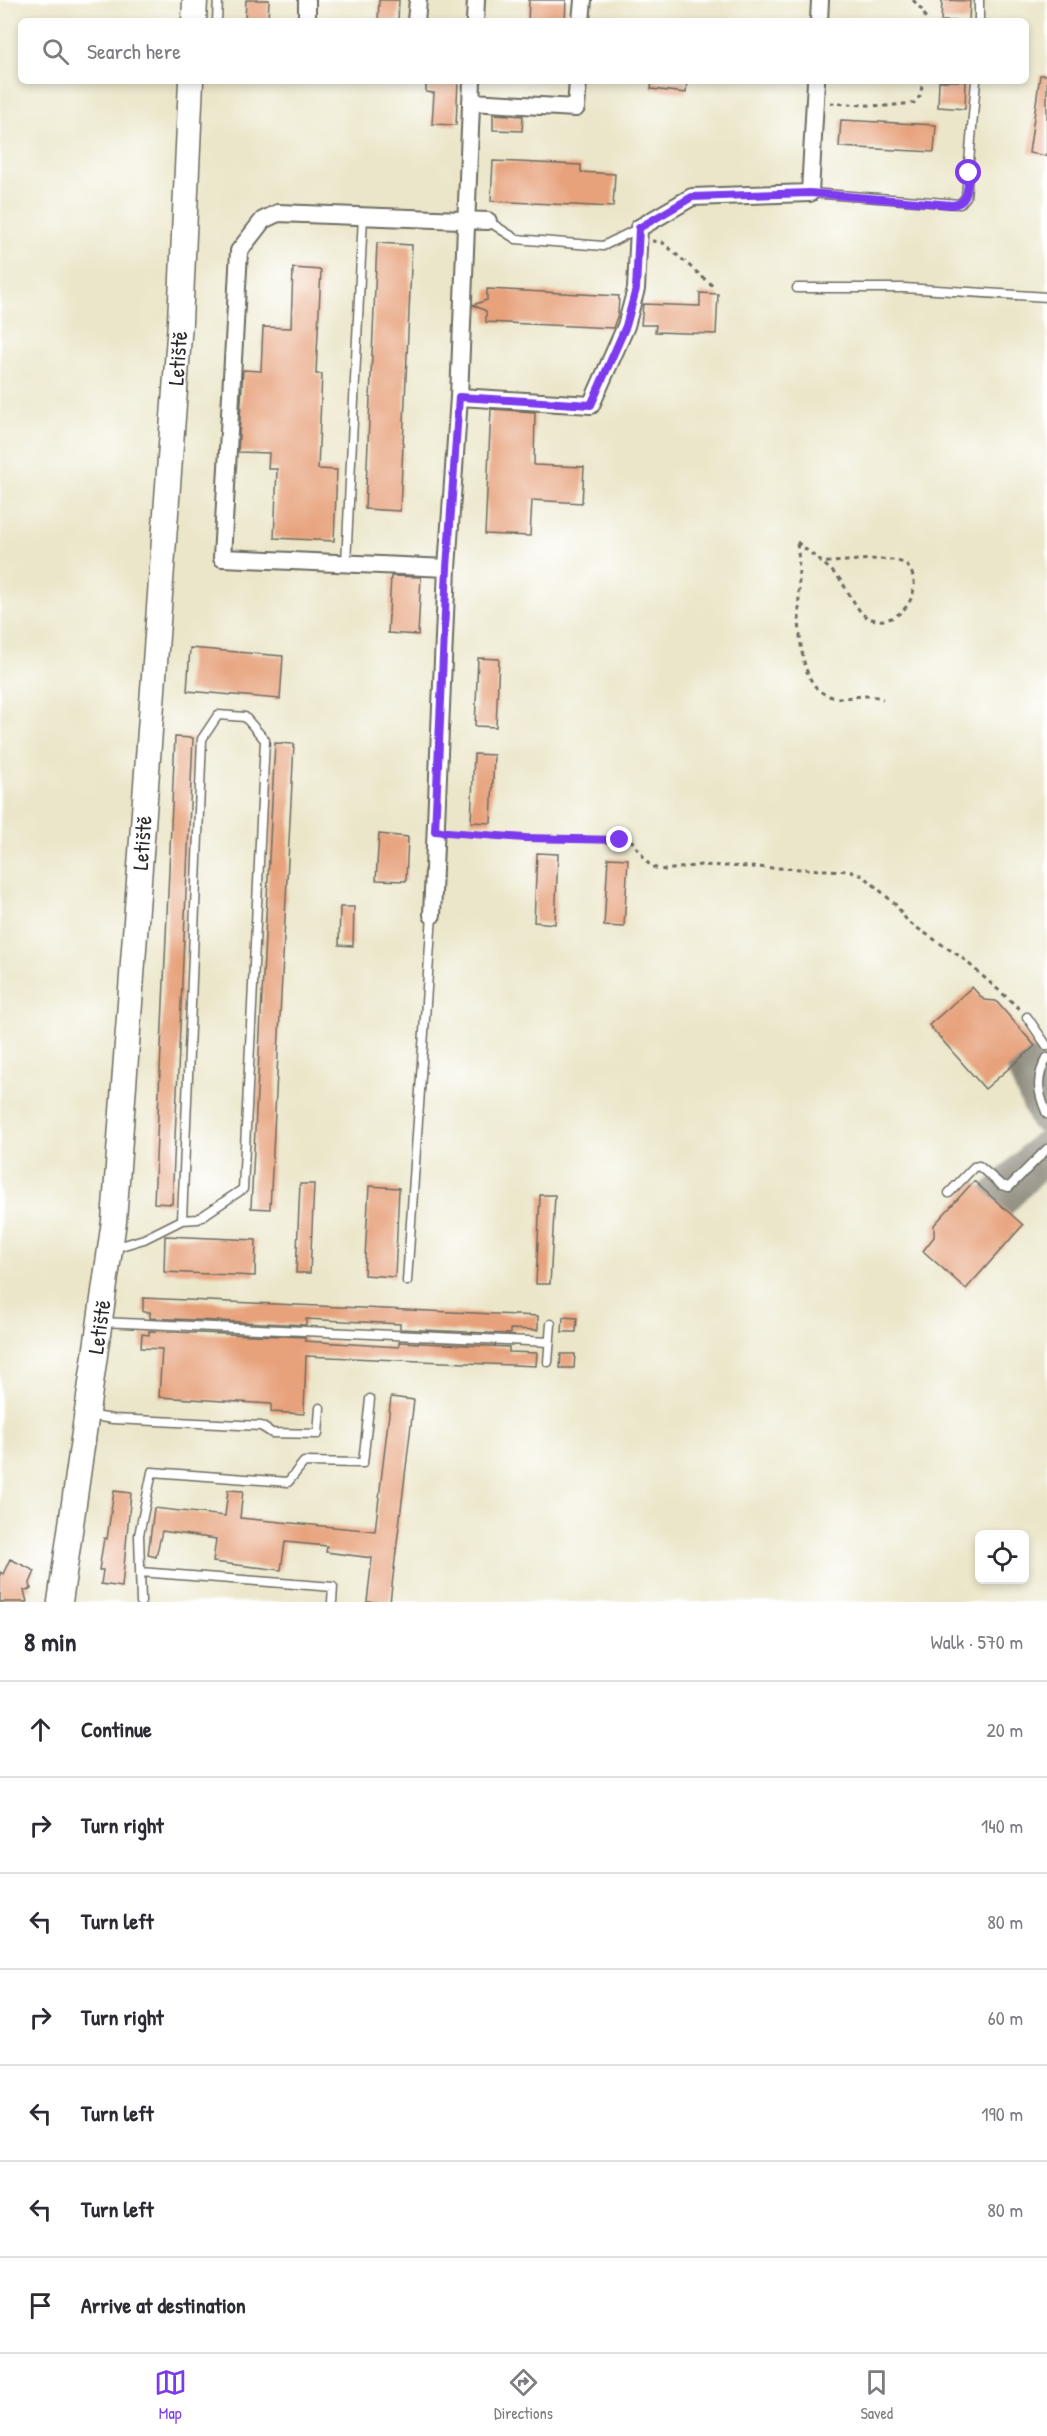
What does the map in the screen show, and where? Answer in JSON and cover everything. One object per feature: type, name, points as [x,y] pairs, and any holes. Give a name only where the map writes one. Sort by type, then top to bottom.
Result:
[{"type":"street","points":[[194,18],[195,0]]},
{"type":"street","points":[[307,18],[308,0]]},
{"type":"street","points":[[416,18],[418,0]]},
{"type":"street","points":[[475,18],[476,0]]},
{"type":"street","points":[[581,18],[582,0]]},
{"type":"street","points":[[819,18],[820,0]]},
{"type":"street","name":"Letiště","points":[[60,1602],[110,1248],[180,322],[192,84]]},
{"type":"street","points":[[432,915],[447,568],[459,397],[472,84]]},
{"type":"street","points":[[471,102],[576,108],[578,84]]},
{"type":"street","points":[[459,397],[591,405],[626,326],[636,289],[639,234],[692,197],[810,193],[816,84]]},
{"type":"street","points":[[447,568],[222,558],[239,251],[263,220],[278,213],[488,221]]},
{"type":"lane","points":[[217,18],[218,0]]},
{"type":"lane","points":[[979,0],[979,18]]},
{"type":"lane","points":[[810,193],[960,204],[966,197],[976,84]]},
{"type":"lane","points":[[346,564],[363,216]]},
{"type":"lane","points":[[488,221],[516,239],[603,246],[639,234]]},
{"type":"lane","points":[[797,288],[904,288],[1047,297]]},
{"type":"lane","points":[[110,1248],[144,1239],[182,1220],[198,1219],[243,1189],[265,740],[245,717],[218,715],[202,739],[182,1220]]},
{"type":"lane","points":[[407,1281],[432,915]]},
{"type":"lane","points":[[1028,1017],[1047,1046]]},
{"type":"lane","points":[[1047,1058],[1040,1071],[1038,1092],[1047,1114]]},
{"type":"lane","points":[[949,1193],[974,1167],[979,1166],[1001,1185],[1009,1187],[1047,1149]]},
{"type":"lane","points":[[100,1322],[550,1342]]},
{"type":"lane","points":[[548,1362],[551,1324]]},
{"type":"lane","points":[[141,1602],[139,1535],[152,1472],[288,1482],[304,1462],[363,1463],[370,1400]]},
{"type":"lane","points":[[87,1415],[113,1419],[261,1426],[272,1433],[318,1434],[320,1407]]},
{"type":"lane","points":[[140,1572],[333,1587],[332,1602]]},
{"type":"path","points":[[913,0],[924,12],[925,18]]},
{"type":"path","points":[[815,101],[903,105],[914,103],[920,96],[922,84]]},
{"type":"path","points":[[639,234],[662,242],[714,287]]},
{"type":"path","points":[[820,562],[857,562],[882,558],[903,561],[909,567],[915,583],[912,597],[896,617],[870,619],[863,615],[838,576],[820,562],[797,542],[800,563],[800,636],[804,667],[812,682],[821,692],[831,697],[865,694],[884,699]]},
{"type":"path","points":[[435,831],[524,838],[632,841],[651,867],[665,870],[701,865],[851,871],[865,877],[896,905],[908,922],[961,957],[1028,1017]]},
{"type":"building","points":[[246,0],[269,0],[268,18],[245,18]]},
{"type":"building","points":[[379,0],[399,0],[398,18],[378,18]]},
{"type":"building","points":[[529,0],[566,0],[565,18],[528,18]]},
{"type":"building","points":[[942,0],[970,1],[969,18],[941,18]]},
{"type":"building","points":[[1040,75],[1047,75],[1047,156],[1029,153]]},
{"type":"building","points":[[426,84],[458,84],[456,125],[432,124],[434,93],[426,92]]},
{"type":"building","points":[[652,84],[687,84],[686,93],[651,89]]},
{"type":"building","points":[[939,84],[966,84],[965,109],[938,107]]},
{"type":"building","points":[[493,114],[523,116],[522,131],[493,130]]},
{"type":"building","points":[[841,120],[936,125],[934,152],[839,147]]},
{"type":"building","points":[[493,161],[581,165],[581,172],[615,174],[613,207],[491,201]]},
{"type":"building","points":[[377,243],[412,245],[400,511],[365,509]]},
{"type":"building","points":[[293,268],[321,270],[316,374],[322,374],[318,469],[337,470],[334,541],[274,538],[277,469],[268,469],[269,453],[238,452],[243,370],[261,371],[263,327],[291,328]]},
{"type":"building","points":[[487,289],[619,296],[618,314],[613,328],[486,322],[486,311],[473,305],[487,300]]},
{"type":"building","points":[[700,293],[718,294],[716,334],[655,332],[656,325],[641,325],[643,304],[700,306]]},
{"type":"building","points":[[491,409],[535,412],[534,465],[584,467],[582,503],[532,500],[530,536],[485,534]]},
{"type":"building","points":[[391,576],[421,577],[418,635],[388,633]]},
{"type":"building","points":[[190,648],[283,656],[280,699],[187,691]]},
{"type":"building","points":[[478,658],[499,659],[496,727],[475,726]]},
{"type":"building","points":[[175,737],[193,738],[172,1204],[154,1203]]},
{"type":"building","points":[[275,743],[294,744],[270,1209],[251,1208]]},
{"type":"building","points":[[474,754],[494,755],[491,823],[471,822]]},
{"type":"building","points":[[379,834],[408,837],[406,881],[376,880]]},
{"type":"building","points":[[537,853],[558,854],[555,924],[534,922]]},
{"type":"building","points":[[608,858],[628,859],[624,927],[604,926]]},
{"type":"building","points":[[340,907],[354,907],[353,946],[339,945]]},
{"type":"building","points":[[972,987],[984,1000],[996,1001],[1035,1046],[985,1089],[929,1025]]},
{"type":"building","points":[[974,1181],[1023,1225],[966,1289],[923,1251],[934,1237],[934,1225]]},
{"type":"building","points":[[300,1184],[314,1184],[310,1273],[296,1273]]},
{"type":"building","points":[[369,1186],[399,1188],[395,1277],[364,1275]]},
{"type":"building","points":[[540,1195],[555,1195],[550,1284],[536,1284]]},
{"type":"building","points":[[165,1236],[256,1240],[255,1276],[164,1272]]},
{"type":"building","points":[[143,1298],[538,1316],[538,1330],[510,1329],[510,1334],[400,1329],[400,1324],[306,1319],[306,1325],[150,1318],[150,1312],[143,1312]]},
{"type":"building","points":[[563,1317],[577,1318],[576,1332],[562,1332]]},
{"type":"building","points":[[149,1331],[305,1337],[305,1341],[399,1347],[399,1342],[509,1347],[509,1352],[537,1353],[536,1366],[306,1356],[304,1414],[271,1412],[271,1404],[159,1397],[162,1349],[141,1348],[142,1334],[149,1335]]},
{"type":"building","points":[[561,1354],[575,1354],[574,1368],[560,1368]]},
{"type":"building","points":[[391,1397],[414,1400],[390,1602],[367,1602],[372,1558],[326,1552],[327,1546],[285,1542],[281,1570],[213,1562],[216,1539],[162,1531],[156,1557],[148,1555],[154,1508],[225,1516],[228,1490],[243,1491],[240,1518],[375,1531]]},
{"type":"building","points":[[114,1491],[131,1493],[122,1587],[101,1584],[103,1570],[99,1570],[104,1538],[107,1539]]},
{"type":"building","points":[[10,1559],[35,1571],[30,1583],[31,1589],[24,1590],[27,1602],[0,1602],[0,1572],[3,1574]]},
{"type":"taxiway","points":[[1027,1068],[1047,1114]]},
{"type":"taxiway","points":[[998,1199],[1044,1152]]},
{"type":"route","points":[[620,840],[462,835],[435,831],[447,568],[459,397],[591,405],[626,326],[636,289],[639,228],[692,197],[810,193],[952,205],[960,204],[966,197],[969,173]]}]
